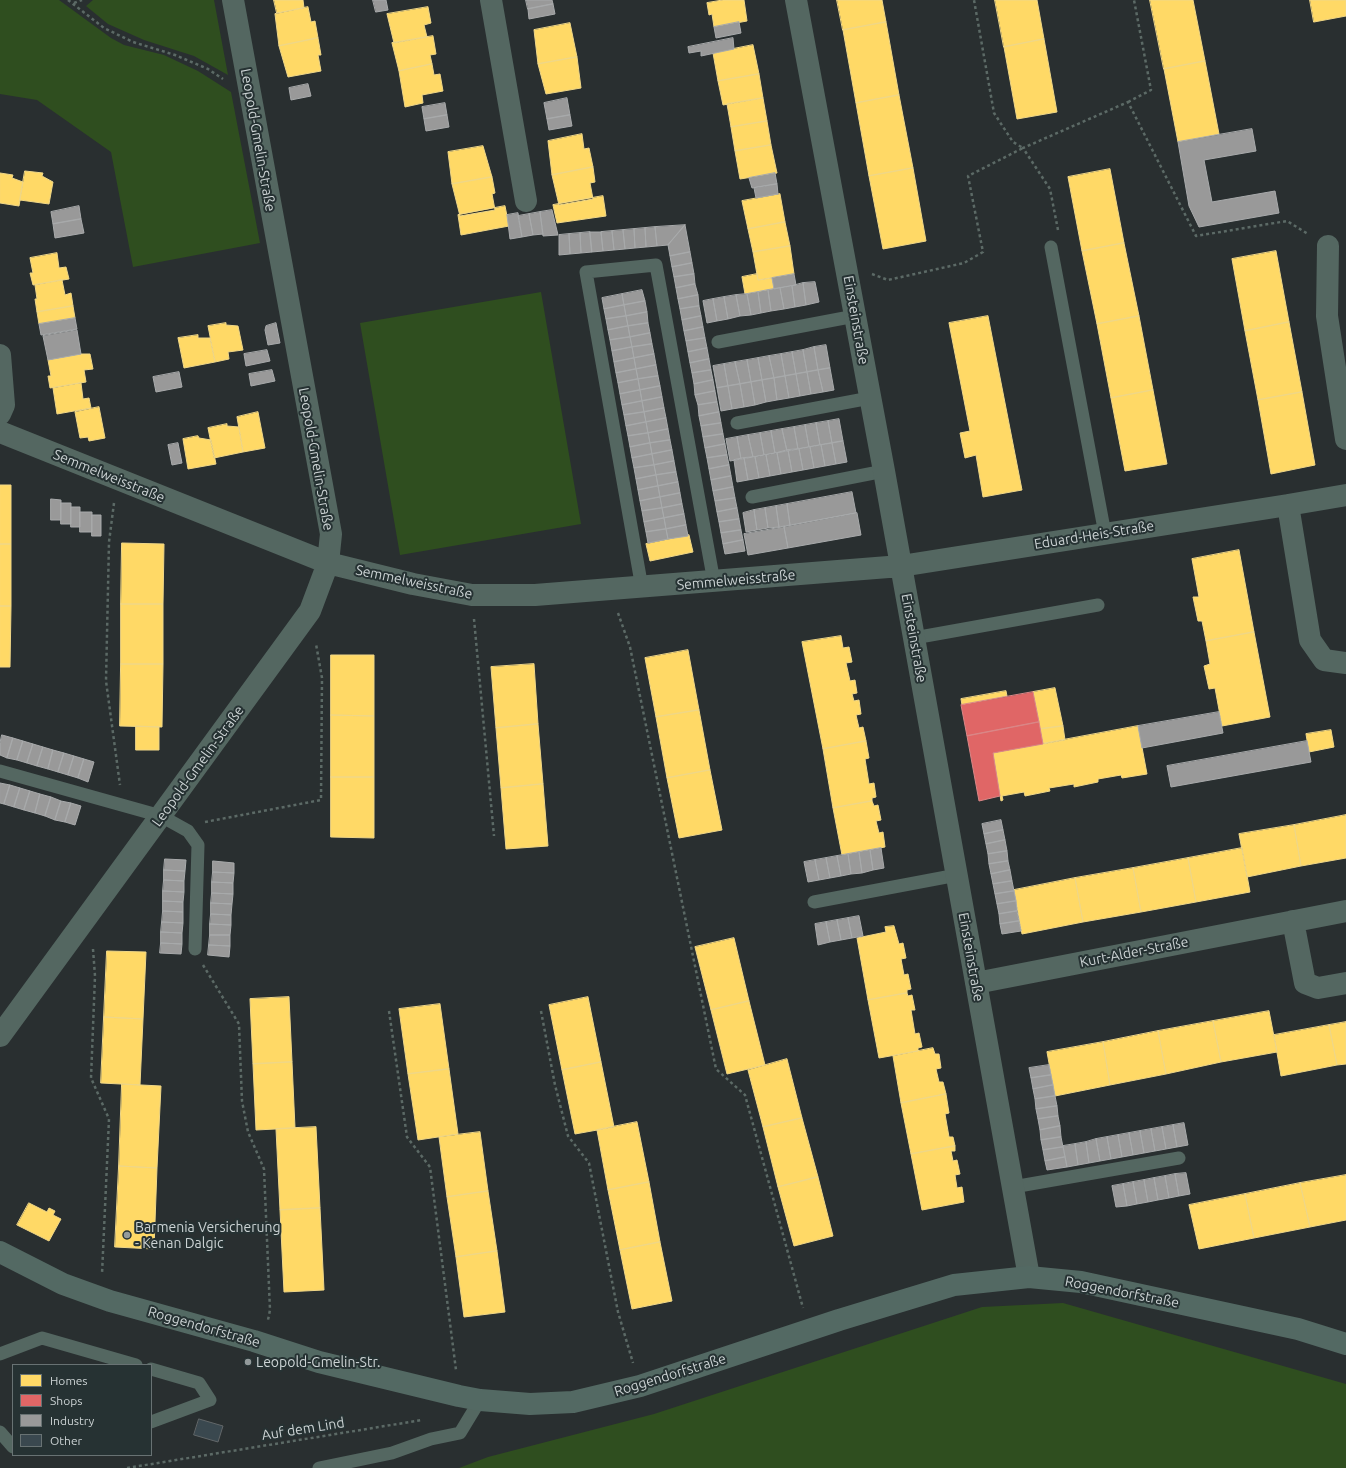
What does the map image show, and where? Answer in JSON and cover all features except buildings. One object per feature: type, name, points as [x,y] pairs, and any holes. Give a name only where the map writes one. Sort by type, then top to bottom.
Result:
[{"type":"street","name":"Leopold-Gmelin-Straße","points":[[0,1036],[310,612],[328,563],[331,534],[233,0]]},
{"type":"street","points":[[490,0],[526,201]]},
{"type":"street","name":"Einsteinstraße","points":[[796,0],[884,471],[1029,1277]]},
{"type":"street","points":[[1328,246],[1327,316],[1346,439]]},
{"type":"street","points":[[0,355],[4,405],[0,414]]},
{"type":"street","name":"Semmelweisstraße","points":[[0,432],[328,563],[413,584],[472,595],[535,595],[642,588],[901,566]]},
{"type":"street","name":"Eduard-Heis-Straße","points":[[901,566],[1346,495]]},
{"type":"street","points":[[1288,505],[1310,640],[1324,660],[1346,663]]},
{"type":"street","name":"Kurt-Alder-Straße","points":[[976,983],[1346,911]]},
{"type":"street","points":[[1293,921],[1305,983],[1318,988],[1346,983]]},
{"type":"street","name":"Roggendorfstraße","points":[[0,1252],[63,1284],[101,1298],[265,1344],[319,1362],[469,1398],[530,1404],[573,1402],[640,1386],[809,1330],[954,1285],[1029,1277],[1081,1282],[1298,1329],[1346,1344]]},
{"type":"lane","points":[[1051,246],[1105,534]]},
{"type":"lane","points":[[642,588],[586,272],[656,265],[714,582]]},
{"type":"lane","points":[[718,342],[855,316]]},
{"type":"lane","points":[[737,423],[870,398]]},
{"type":"lane","points":[[752,497],[884,471]]},
{"type":"lane","points":[[914,638],[1098,605]]},
{"type":"lane","points":[[0,771],[161,816],[188,831],[198,845],[195,949]]},
{"type":"lane","points":[[814,902],[956,875]]},
{"type":"lane","points":[[1013,1187],[1179,1158]]},
{"type":"lane","points":[[0,1354],[42,1338],[133,1364]]},
{"type":"lane","points":[[152,1369],[199,1383],[210,1400],[152,1422]]},
{"type":"lane","points":[[318,1468],[392,1453],[431,1439],[460,1433],[469,1398]]},
{"type":"lane","points":[[0,1432],[12,1446]]},
{"type":"path","points":[[68,0],[104,28],[133,42],[175,54],[208,69],[225,81],[247,80]]},
{"type":"path","points":[[73,4],[82,0]]},
{"type":"path","points":[[974,0],[994,113],[1013,142],[1023,148],[1050,189],[1059,234],[1051,246]]},
{"type":"path","points":[[848,278],[871,274],[888,280],[964,263],[983,252],[968,176],[1023,148],[1128,102],[1150,90],[1134,0]]},
{"type":"path","points":[[1128,102],[1196,236],[1287,221],[1328,246]]},
{"type":"path","points":[[118,479],[109,542],[106,681],[123,805]]},
{"type":"path","points":[[609,590],[630,647],[716,1069],[745,1095],[809,1330]]},
{"type":"path","points":[[472,595],[494,836]]},
{"type":"path","points":[[188,831],[202,823],[321,800],[322,678],[310,612]]},
{"type":"path","points":[[90,913],[95,976],[91,1078],[109,1119],[101,1298]]},
{"type":"path","points":[[195,949],[203,966],[238,1024],[242,1101],[248,1132],[264,1169],[270,1310],[265,1344]]},
{"type":"path","points":[[389,1011],[407,1137],[430,1167],[469,1398]]},
{"type":"path","points":[[541,1011],[555,1085],[568,1136],[589,1163],[618,1312],[640,1386]]},
{"type":"path","name":"Auf dem Lind","points":[[127,1468],[424,1420]]},
{"type":"green space","points":[[0,0],[59,0],[111,38],[124,45],[164,55],[198,71],[231,92],[260,243],[133,267],[111,152],[37,100],[0,94]]},
{"type":"green space","points":[[93,0],[214,0],[228,75],[194,56],[144,40],[108,24],[86,6]]},
{"type":"green space","points":[[541,292],[581,524],[400,555],[360,323]]},
{"type":"green space","points":[[1063,1303],[1346,1384],[1346,1468],[459,1468],[488,1457],[654,1414],[982,1307]]},
{"type":"place","name":"Barmenia Versicherung - Kenan Dalgic","points":[[127,1235]]},
{"type":"place","name":"Leopold-Gmelin-Str.","points":[[248,1362]]}]
